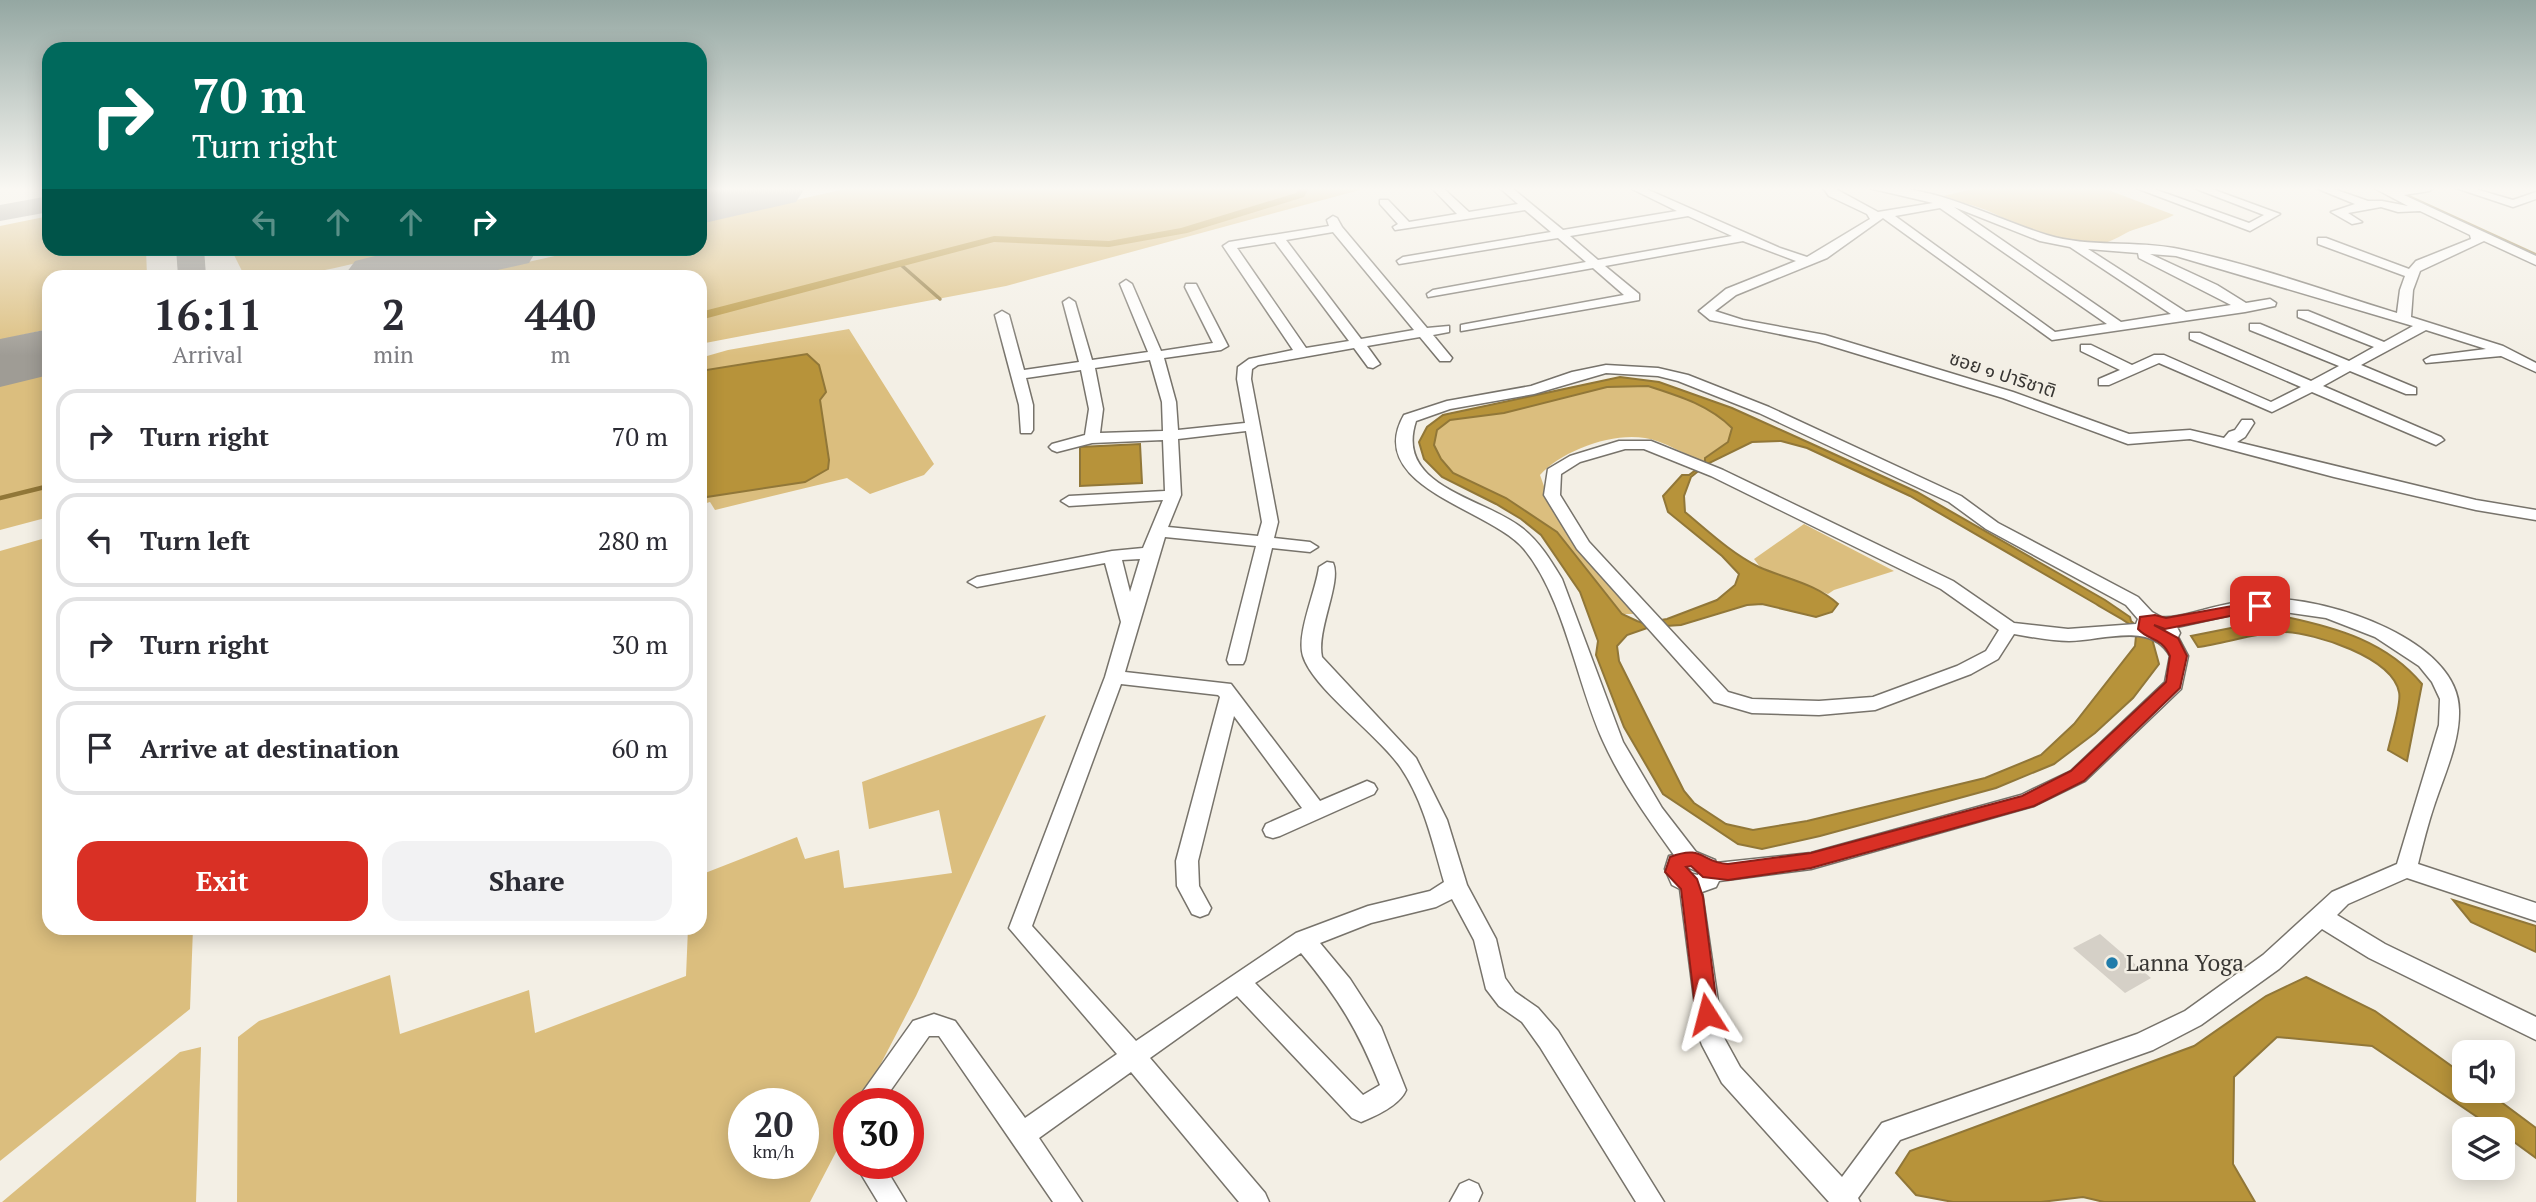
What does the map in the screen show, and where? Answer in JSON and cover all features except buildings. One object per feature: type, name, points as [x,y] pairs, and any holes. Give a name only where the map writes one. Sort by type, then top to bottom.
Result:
[{"type":"street","points":[[1241,244],[1229,246],[1302,353]]},
{"type":"street","points":[[1283,244],[1373,364]]},
{"type":"street","points":[[1351,244],[1445,358]]},
{"type":"street","points":[[1403,261],[1501,244]]},
{"type":"street","points":[[1466,328],[1634,297],[1572,244]]},
{"type":"street","points":[[1433,294],[1705,244]]},
{"type":"street","points":[[1763,244],[1808,261]]},
{"type":"street","name":"ซอย ๑ ปาริชาติ","points":[[1838,244],[1808,261],[1731,292],[1706,310],[1715,317],[1819,338],[1959,380],[2062,413],[2128,439],[2190,434],[2360,478],[2536,515]]},
{"type":"street","points":[[1921,244],[2052,336],[2245,309],[2270,303]]},
{"type":"street","points":[[2002,244],[2119,326]]},
{"type":"street","points":[[2072,244],[2185,317]]},
{"type":"street","points":[[2073,244],[2176,252],[2211,261],[2504,352],[2536,368]]},
{"type":"street","points":[[2330,244],[2411,274]]},
{"type":"street","points":[[2405,320],[2402,306],[2411,274],[2420,264],[2470,244]]},
{"type":"street","points":[[2500,244],[2536,261]]},
{"type":"street","points":[[2131,249],[2194,278],[2245,309]]},
{"type":"street","points":[[1126,284],[1156,356],[1169,402],[1173,495],[1150,553],[1114,677],[1020,928],[1135,1058],[1256,1202]]},
{"type":"street","points":[[1019,375],[1221,346],[1191,288]]},
{"type":"street","points":[[1069,302],[1096,409],[1092,438]]},
{"type":"street","points":[[2303,314],[2385,347]]},
{"type":"street","points":[[1002,316],[1026,405],[1026,430]]},
{"type":"street","points":[[2104,382],[2159,358],[2272,408],[2425,326]]},
{"type":"street","points":[[2255,327],[2411,391]]},
{"type":"street","points":[[1236,660],[1270,522],[1244,379],[1245,367],[1254,362],[1444,329]]},
{"type":"street","points":[[2194,336],[2436,440]]},
{"type":"street","points":[[2086,348],[2131,370]]},
{"type":"street","points":[[2431,360],[2504,352]]},
{"type":"street","points":[[1606,369],[1658,372],[1683,378],[1764,410],[1955,499],[1992,526],[2132,601],[2150,628],[2172,642],[2179,656],[2174,684],[2078,776],[2027,801],[1811,861],[1700,878],[1675,872],[1677,862],[1688,858],[1655,814],[1613,742],[1553,579],[1538,554],[1515,530],[1433,485],[1414,470],[1404,450],[1403,438],[1409,418],[1447,405],[1534,390],[1577,375],[1606,369]]},
{"type":"street","points":[[2228,443],[2248,424]]},
{"type":"street","points":[[1056,447],[1092,438],[1170,435],[1254,426]]},
{"type":"street","points":[[2009,628],[1992,655],[1964,670],[1875,703],[1819,708],[1752,706],[1721,697],[1583,545],[1552,495],[1553,472],[1575,459],[1633,443],[1646,444],[1717,473],[1947,585],[2009,628],[2068,635],[2150,628],[2250,606],[2287,605],[2339,615],[2375,630],[2417,653],[2435,673],[2449,700],[2445,742],[2406,869]]},
{"type":"street","points":[[1069,501],[1173,495]]},
{"type":"street","points":[[1159,531],[1310,547]]},
{"type":"street","points":[[976,582],[1112,556],[1150,553]]},
{"type":"street","points":[[1112,556],[1129,624]]},
{"type":"street","points":[[1327,568],[1326,588],[1312,635],[1312,656],[1321,671],[1409,763],[1437,820],[1457,886],[1485,939],[1494,982],[1507,999],[1530,1015],[1549,1039],[1651,1202]]},
{"type":"street","points":[[1114,677],[1224,690],[1315,810]]},
{"type":"street","points":[[1200,908],[1188,886],[1187,861],[1230,696]]},
{"type":"street","points":[[1273,830],[1367,789]]},
{"type":"street","points":[[1700,878],[1711,1037],[1731,1075],[1845,1200],[1891,1131],[2144,1042],[2193,1018],[2272,962],[2340,898],[2406,869],[2536,912]]},
{"type":"street","points":[[1022,1135],[1135,1058],[1239,982],[1304,940],[1368,915],[1436,898],[1457,886]]},
{"type":"street","points":[[2320,916],[2377,951],[2536,1028]]},
{"type":"street","points":[[1239,982],[1362,1110],[1394,1090],[1372,1035],[1342,986],[1304,940]]},
{"type":"street","points":[[878,1088],[921,1028],[934,1024],[947,1028],[1069,1202]]},
{"type":"street","points":[[878,1179],[893,1202]]},
{"type":"shaded area","points":[[0,244],[42,244],[42,256],[146,256],[147,270],[42,270],[42,331],[0,340]]},
{"type":"shaded area","points":[[707,244],[1160,244],[1006,286],[707,343],[707,270],[492,270],[555,256],[707,256]]},
{"type":"shaded area","points":[[235,256],[384,256],[327,270],[242,270]]},
{"type":"shaded area","points":[[849,329],[934,464],[924,475],[870,494],[847,478],[715,510],[710,502],[707,503],[707,497],[805,482],[829,460],[820,399],[807,354],[707,370],[707,356]]},
{"type":"shaded area","points":[[807,354],[819,365],[826,392],[820,400],[828,469],[805,482],[707,497],[707,370]]},
{"type":"shaded area","points":[[42,375],[42,519],[0,530],[0,384]]},
{"type":"shaded area","points":[[1620,377],[1659,382],[1732,408],[1917,492],[2130,617],[2143,632],[2151,635],[2159,664],[2133,698],[2095,733],[2054,764],[1996,788],[1820,836],[1762,849],[1738,844],[1663,794],[1624,727],[1596,655],[1598,641],[1580,592],[1541,535],[1496,504],[1442,477],[1424,459],[1419,442],[1427,427],[1443,415]],"holes":[[[1648,386],[1703,407],[1732,428],[1728,442],[1705,458],[1705,463],[1689,475],[1682,475],[1663,496],[1668,512],[1722,556],[1739,574],[1735,585],[1717,600],[1667,619],[1643,623],[1622,614],[1557,532],[1506,498],[1453,473],[1434,445],[1437,430],[1450,420],[1504,413],[1607,387]],[[1781,441],[1807,448],[1910,496],[2125,621],[2140,633],[2136,636],[2135,646],[2074,724],[2041,755],[1985,778],[1807,821],[1753,830],[1726,824],[1694,803],[1684,791],[1619,661],[1617,646],[1627,635],[1650,627],[1681,625],[1747,605],[1762,604],[1816,617],[1832,612],[1838,604],[1829,597],[1810,586],[1759,567],[1720,541],[1685,512],[1684,496],[1691,477],[1707,464],[1752,442]]]},
{"type":"shaded area","points":[[1648,386],[1714,413],[1732,428],[1728,442],[1705,457],[1705,463],[1652,440],[1618,438],[1574,451],[1549,466],[1540,475],[1554,514],[1634,614],[1622,614],[1556,532],[1506,498],[1453,473],[1434,445],[1437,430],[1450,420],[1504,413],[1607,387]]},
{"type":"shaded area","points":[[1140,444],[1142,483],[1080,486],[1080,447]]},
{"type":"shaded area","points":[[1804,524],[1894,571],[1828,594],[1760,567],[1754,559]]},
{"type":"shaded area","points":[[42,539],[42,935],[193,935],[190,1009],[0,1161],[0,551]]},
{"type":"shaded area","points":[[2286,617],[2343,632],[2377,647],[2393,657],[2422,684],[2407,761],[2388,750],[2398,711],[2399,692],[2393,679],[2368,658],[2332,642],[2298,633],[2264,634],[2198,647],[2191,636]]},
{"type":"shaded area","points":[[1046,715],[916,996],[868,1088],[833,1088],[833,1158],[810,1202],[237,1202],[238,1037],[259,1021],[390,975],[400,1034],[529,990],[535,1033],[686,976],[688,935],[707,935],[707,872],[797,837],[805,859],[839,850],[844,888],[952,873],[939,810],[869,829],[862,782]]},
{"type":"shaded area","points":[[2453,900],[2536,926],[2536,952],[2471,922]]},
{"type":"shaded area","points":[[2306,977],[2375,1011],[2452,1066],[2452,1100],[2372,1046],[2277,1037],[2234,1077],[2233,1164],[2255,1202],[2104,1202],[2083,1197],[2041,1202],[1953,1202],[1916,1195],[1896,1173],[1910,1151],[2194,1046],[2266,996]]},
{"type":"shaded area","points":[[201,1047],[196,1202],[2,1202],[180,1052]]},
{"type":"shaded area","points":[[2456,1103],[2502,1103],[2536,1128],[2536,1158],[2515,1143],[2515,1117],[2477,1117]]},
{"type":"waterway","points":[[707,314],[975,244]]},
{"type":"waterway","points":[[2512,244],[2536,255]]},
{"type":"waterway","points":[[900,264],[940,299]]},
{"type":"waterway","points":[[0,498],[42,488]]},
{"type":"taxiway","points":[[191,256],[192,270]]},
{"type":"runway","points":[[407,270],[469,256]]},
{"type":"runway","points":[[0,363],[42,354]]},
{"type":"place","name":"Lanna Yoga","points":[[2112,963]]},
{"type":"route","points":[[1707,1014],[1693,897],[1690,885],[1675,872],[1677,862],[1682,859],[1695,859],[1707,866],[1710,872],[1728,872],[1811,861],[2027,801],[2078,776],[2174,684],[2179,656],[2172,642],[2165,636],[2146,629],[2146,621],[2155,620],[2165,624],[2260,606]]}]
